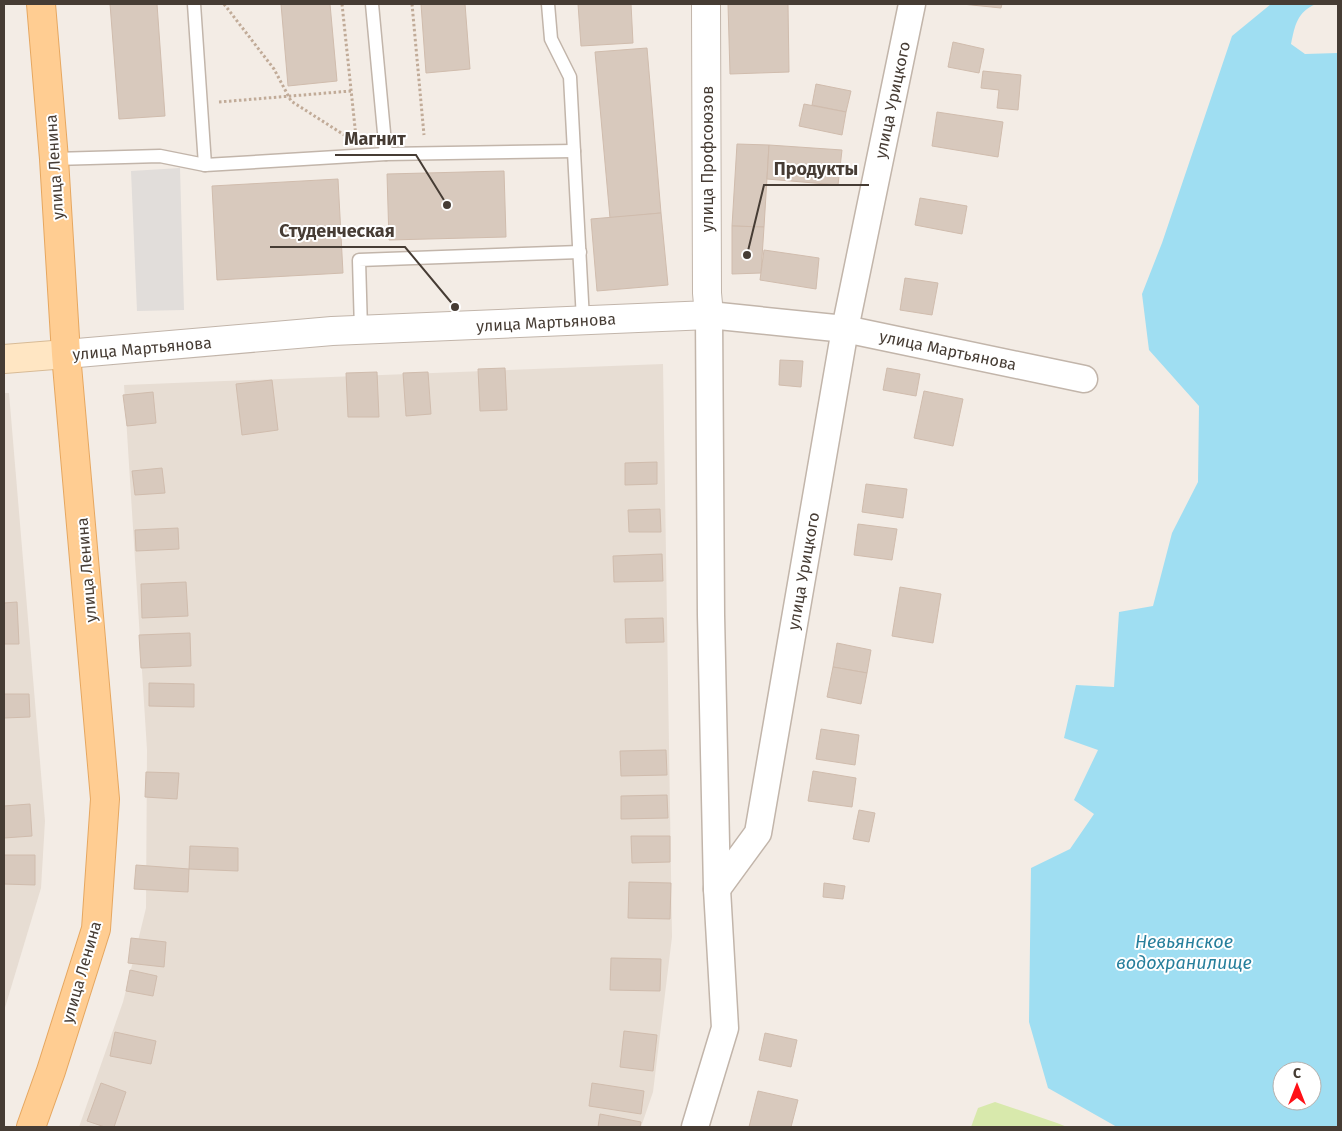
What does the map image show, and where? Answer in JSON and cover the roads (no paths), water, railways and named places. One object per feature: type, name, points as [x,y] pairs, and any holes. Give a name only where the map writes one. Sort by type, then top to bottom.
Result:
[{"type":"main road","name":"улица Ленина","points":[[31,1127],[51,1071],[96,929],[105,799],[66,354],[54,159],[41,4]]},
{"type":"main road","name":"улица Мартьянова","points":[[4,359],[66,354]]},
{"type":"street","name":"улица Профсоюзов","points":[[706,4],[708,315]]},
{"type":"street","name":"улица Урицкого","points":[[717,889],[758,833],[845,329],[912,4]]},
{"type":"street","name":"улица Мартьянова","points":[[66,354],[361,330],[708,315],[845,329],[1084,379]]},
{"type":"street","points":[[695,1127],[725,1028],[717,889],[711,615],[708,315]]},
{"type":"lane","points":[[194,4],[205,165]]},
{"type":"lane","points":[[372,4],[380,155]]},
{"type":"lane","points":[[548,4],[551,39],[570,77],[583,320]]},
{"type":"lane","points":[[54,159],[160,156],[205,165],[426,153],[574,150]]},
{"type":"lane","points":[[361,330],[360,260],[580,252]]},
{"type":"water","name":"Невьянское водохранилище","points":[[1271,4],[1316,4],[1301,15],[1291,44],[1305,54],[1338,53],[1338,1127],[1117,1127],[1048,1088],[1029,1022],[1031,868],[1070,849],[1094,814],[1074,800],[1098,750],[1064,738],[1076,685],[1114,687],[1119,612],[1153,606],[1172,533],[1198,482],[1199,406],[1149,350],[1142,294],[1162,243],[1232,36]]},
{"type":"place","name":"Магнит","points":[[447,205]]},
{"type":"place","name":"Продукты","points":[[747,255]]},
{"type":"place","name":"Студенческая","points":[[455,307]]}]
